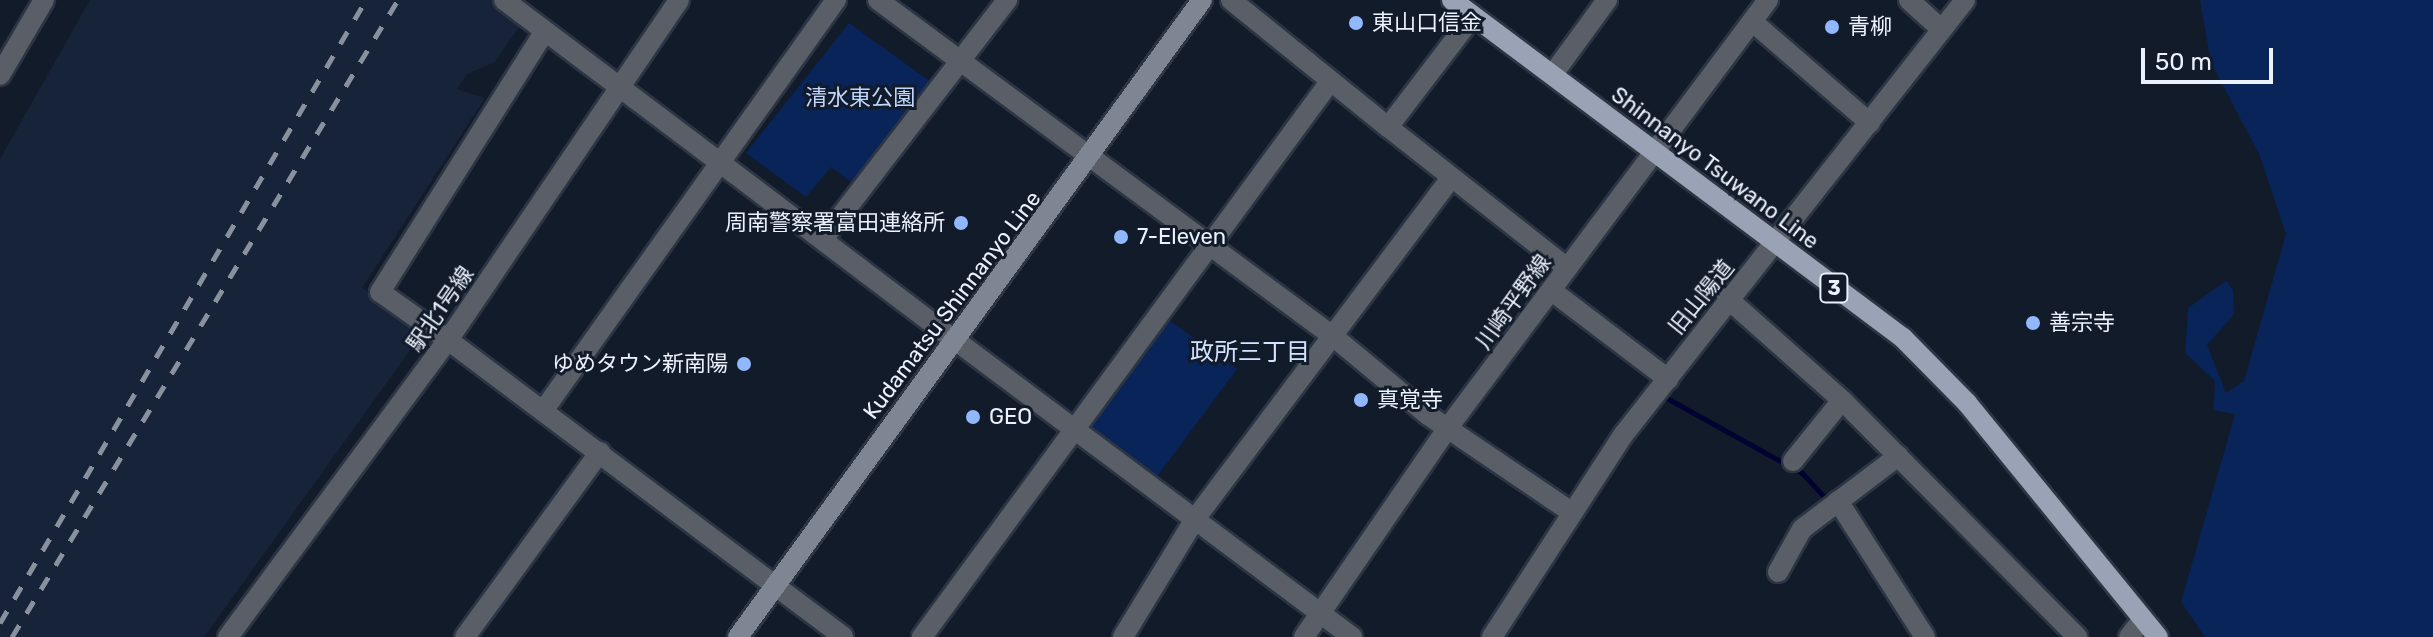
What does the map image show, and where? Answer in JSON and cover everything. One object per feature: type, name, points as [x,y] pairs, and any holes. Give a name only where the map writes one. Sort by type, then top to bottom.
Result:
[{"type":"main road","name":"Kudamatsu Shinnanyo Line","points":[[738,637],[1090,160],[1202,0]]},
{"type":"main road","name":"Shinnanyo Tsuwano Line","points":[[1452,0],[1936,368],[2134,630],[2158,637]]},
{"type":"street","points":[[0,75],[44,0]]},
{"type":"street","points":[[504,0],[618,92],[722,164],[1352,637]]},
{"type":"street","name":"駅北1号線","points":[[228,637],[448,340],[679,0]]},
{"type":"street","points":[[543,411],[836,0]]},
{"type":"street","points":[[878,0],[958,66],[1334,337],[1447,429],[1570,511]]},
{"type":"street","points":[[823,239],[1007,0]]},
{"type":"street","points":[[1231,0],[1329,83],[1567,268]]},
{"type":"street","points":[[1553,74],[1607,0]]},
{"type":"street","name":"川崎平野線","points":[[1304,637],[1447,429],[1754,23],[1768,0]]},
{"type":"street","points":[[1909,0],[1941,29]]},
{"type":"street","name":"旧山陽道","points":[[1492,637],[1570,511],[1727,298],[1774,244],[1965,0]]},
{"type":"street","points":[[1388,127],[1473,16]]},
{"type":"street","points":[[1754,23],[1870,123]]},
{"type":"street","points":[[543,34],[380,292],[600,452],[774,589],[843,637]]},
{"type":"street","points":[[922,637],[1071,429],[1329,83]]},
{"type":"street","points":[[1123,637],[1195,519],[1451,178]]},
{"type":"street","points":[[1552,291],[1668,379]]},
{"type":"street","points":[[1727,298],[1842,400],[2077,637]]},
{"type":"street","points":[[1793,461],[1842,400]]},
{"type":"street","points":[[465,637],[600,452]]},
{"type":"street","points":[[1778,572],[1802,529],[1898,456]]},
{"type":"street","points":[[1838,501],[1925,637]]},
{"type":"shaded area","points":[[90,0],[492,0],[523,21],[495,62],[467,74],[457,89],[485,98],[362,288],[414,320],[416,342],[204,637],[0,637],[0,159]]},
{"type":"green space","points":[[2200,0],[2433,0],[2433,637],[2205,637],[2181,602],[2235,414],[2213,410],[2215,381],[2185,353],[2188,308],[2226,281],[2233,290],[2234,314],[2207,345],[2226,393],[2244,381],[2286,234],[2260,156],[2211,63]]},
{"type":"green space","name":"清水東公園","points":[[849,23],[938,87],[859,188],[831,167],[806,197],[746,153]]},
{"type":"green space","points":[[1165,317],[1237,369],[1153,482],[1084,431]]},
{"type":"waterway","points":[[1663,396],[1802,473],[1828,501]]},
{"type":"railway","points":[[0,623],[366,0]]},
{"type":"railway","points":[[12,637],[398,0]]},
{"type":"place","name":"東山口信金","points":[[1356,23]]},
{"type":"place","name":"青柳","points":[[1832,27]]},
{"type":"place","name":"周南警察署富田連絡所","points":[[961,223]]},
{"type":"place","name":"7-Eleven","points":[[1121,237]]},
{"type":"place","name":"善宗寺","points":[[2033,323]]},
{"type":"place","name":"ゆめタウン新南陽","points":[[744,364]]},
{"type":"place","name":"真覚寺","points":[[1361,400]]},
{"type":"place","name":"GEO","points":[[973,417]]},
{"type":"district","name":"政所三丁目","points":[[1250,353]]}]
